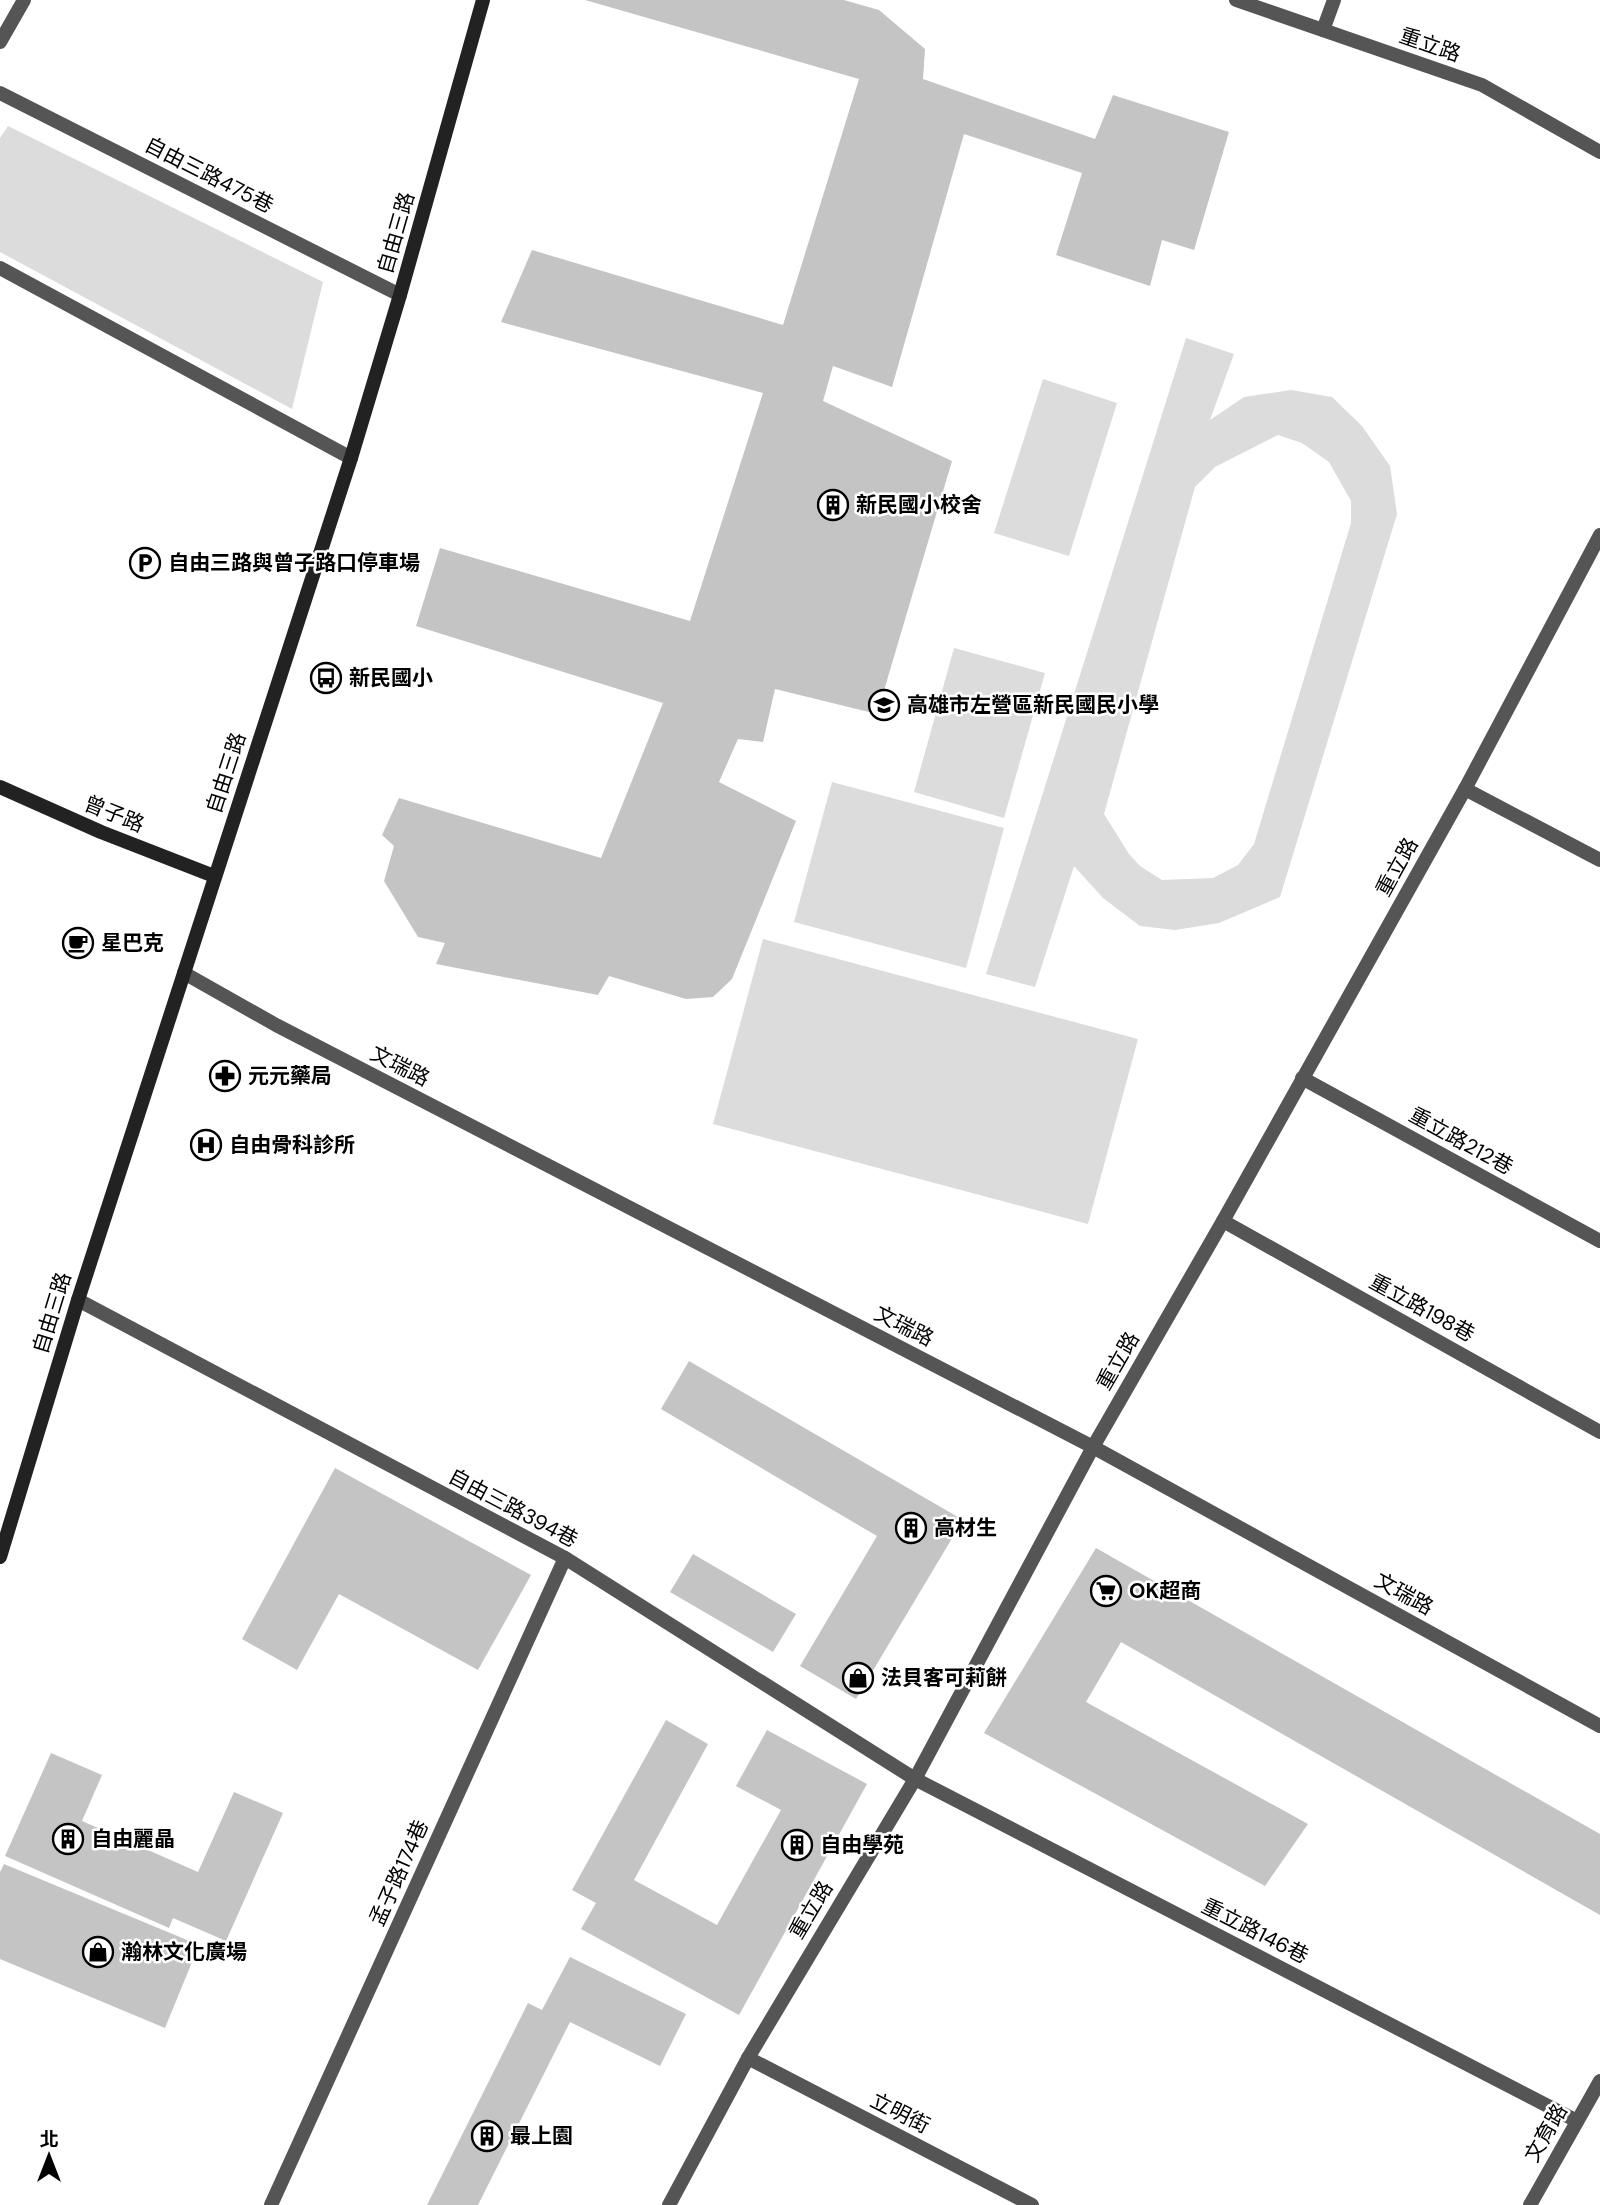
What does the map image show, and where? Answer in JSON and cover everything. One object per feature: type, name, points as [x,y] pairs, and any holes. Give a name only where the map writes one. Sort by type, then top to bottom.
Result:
[{"type":"street","points":[[0,42],[24,0]]},
{"type":"street","name":"自由三路","points":[[0,1557],[78,1300],[351,458],[483,0]]},
{"type":"street","name":"重立路","points":[[1236,0],[1482,85],[1600,152]]},
{"type":"street","points":[[1323,30],[1334,0]]},
{"type":"street","name":"自由三路475巷","points":[[0,93],[400,295]]},
{"type":"street","points":[[0,268],[351,458]]},
{"type":"street","name":"重立路","points":[[668,2205],[748,2058],[915,1779],[1093,1447],[1465,789],[1600,535]]},
{"type":"street","name":"曾子路","points":[[0,787],[101,832],[214,876]]},
{"type":"street","points":[[1465,789],[1600,860]]},
{"type":"street","name":"文瑞路","points":[[184,973],[276,1026],[1093,1447],[1600,1726]]},
{"type":"street","name":"重立路212巷","points":[[1303,1078],[1600,1241]]},
{"type":"street","name":"重立路198巷","points":[[1223,1221],[1600,1432]]},
{"type":"street","name":"自由三路394巷","points":[[78,1300],[565,1558],[915,1779]]},
{"type":"street","name":"孟子路174巷","points":[[271,2205],[565,1558]]},
{"type":"street","name":"重立路146巷","points":[[915,1779],[1577,2121]]},
{"type":"street","name":"立明街","points":[[748,2058],[1032,2205]]},
{"type":"street","name":"文育路","points":[[1530,2205],[1600,2081]]},
{"type":"shaded area","points":[[8,126],[323,282],[292,409],[0,252],[0,138]]},
{"type":"shaded area","points":[[1186,338],[1234,354],[1210,420],[1244,397],[1291,390],[1332,397],[1362,426],[1390,466],[1397,514],[1280,897],[1219,923],[1175,930],[1140,926],[1103,898],[1074,866],[1035,987],[986,974]],"holes":[[[1278,435],[1302,443],[1329,462],[1351,501],[1351,523],[1254,844],[1238,865],[1213,878],[1162,880],[1140,866],[1129,854],[1104,814],[1195,487],[1215,467]]]},
{"type":"shaded area","points":[[1043,379],[1117,403],[1069,556],[994,533]]},
{"type":"shaded area","points":[[954,648],[1045,673],[1004,818],[914,792]]},
{"type":"shaded area","points":[[832,782],[1004,828],[966,968],[794,922]]},
{"type":"shaded area","points":[[763,939],[1138,1039],[1088,1224],[713,1124]]},
{"type":"building","name":"新民國小校舍","points":[[585,0],[844,0],[879,10],[925,49],[923,79],[1095,139],[1113,95],[1229,132],[1194,250],[1162,240],[1150,286],[1056,255],[1082,173],[964,134],[892,387],[833,366],[823,401],[952,461],[877,714],[775,689],[763,742],[738,739],[719,782],[796,821],[732,979],[713,997],[686,999],[609,976],[598,995],[436,964],[445,943],[418,937],[384,881],[394,846],[382,835],[399,798],[601,858],[663,703],[416,626],[440,548],[690,621],[763,393],[501,322],[532,250],[783,325],[859,79]]},
{"type":"building","name":"高材生","points":[[689,1361],[963,1520],[856,1699],[800,1666],[877,1536],[661,1409]]},
{"type":"building","points":[[335,1468],[531,1575],[478,1670],[339,1594],[297,1670],[242,1639]]},
{"type":"building","points":[[1096,1548],[1600,1834],[1600,1915],[1121,1642],[1086,1702],[1308,1824],[1265,1886],[984,1733]]},
{"type":"building","points":[[693,1554],[796,1614],[773,1652],[670,1592]]},
{"type":"building","name":"自由學苑","points":[[666,1720],[708,1744],[634,1880],[717,1925],[781,1810],[736,1786],[767,1730],[867,1784],[739,2015],[581,1929],[596,1903],[572,1890]]},
{"type":"building","name":"自由麗晶","points":[[51,1753],[102,1775],[82,1821],[198,1872],[234,1792],[283,1813],[226,1941],[173,1918],[169,1928],[5,1856]]},
{"type":"building","name":"瀚林文化廣場","points":[[4,1864],[199,1945],[165,2028],[0,1959],[0,1872]]},
{"type":"building","name":"最上園","points":[[570,1957],[686,2014],[660,2066],[570,2022],[478,2205],[427,2205],[528,2003],[542,2010]]},
{"type":"place","name":"新民國小校舍","points":[[833,505]]},
{"type":"place","name":"自由三路與曾子路口停車場","points":[[145,563]]},
{"type":"place","name":"新民國小","points":[[326,678]]},
{"type":"place","name":"高雄市左營區新民國民小學","points":[[884,705]]},
{"type":"place","name":"星巴克","points":[[78,943]]},
{"type":"place","name":"元元藥局","points":[[225,1076]]},
{"type":"place","name":"自由骨科診所","points":[[206,1145]]},
{"type":"place","name":"高材生","points":[[911,1528]]},
{"type":"place","name":"OK超商","points":[[1106,1591]]},
{"type":"place","name":"法貝客可莉餅","points":[[858,1678]]},
{"type":"place","name":"自由麗晶","points":[[68,1839]]},
{"type":"place","name":"自由學苑","points":[[797,1845]]},
{"type":"place","name":"瀚林文化廣場","points":[[98,1952]]},
{"type":"place","name":"最上園","points":[[487,2136]]}]
